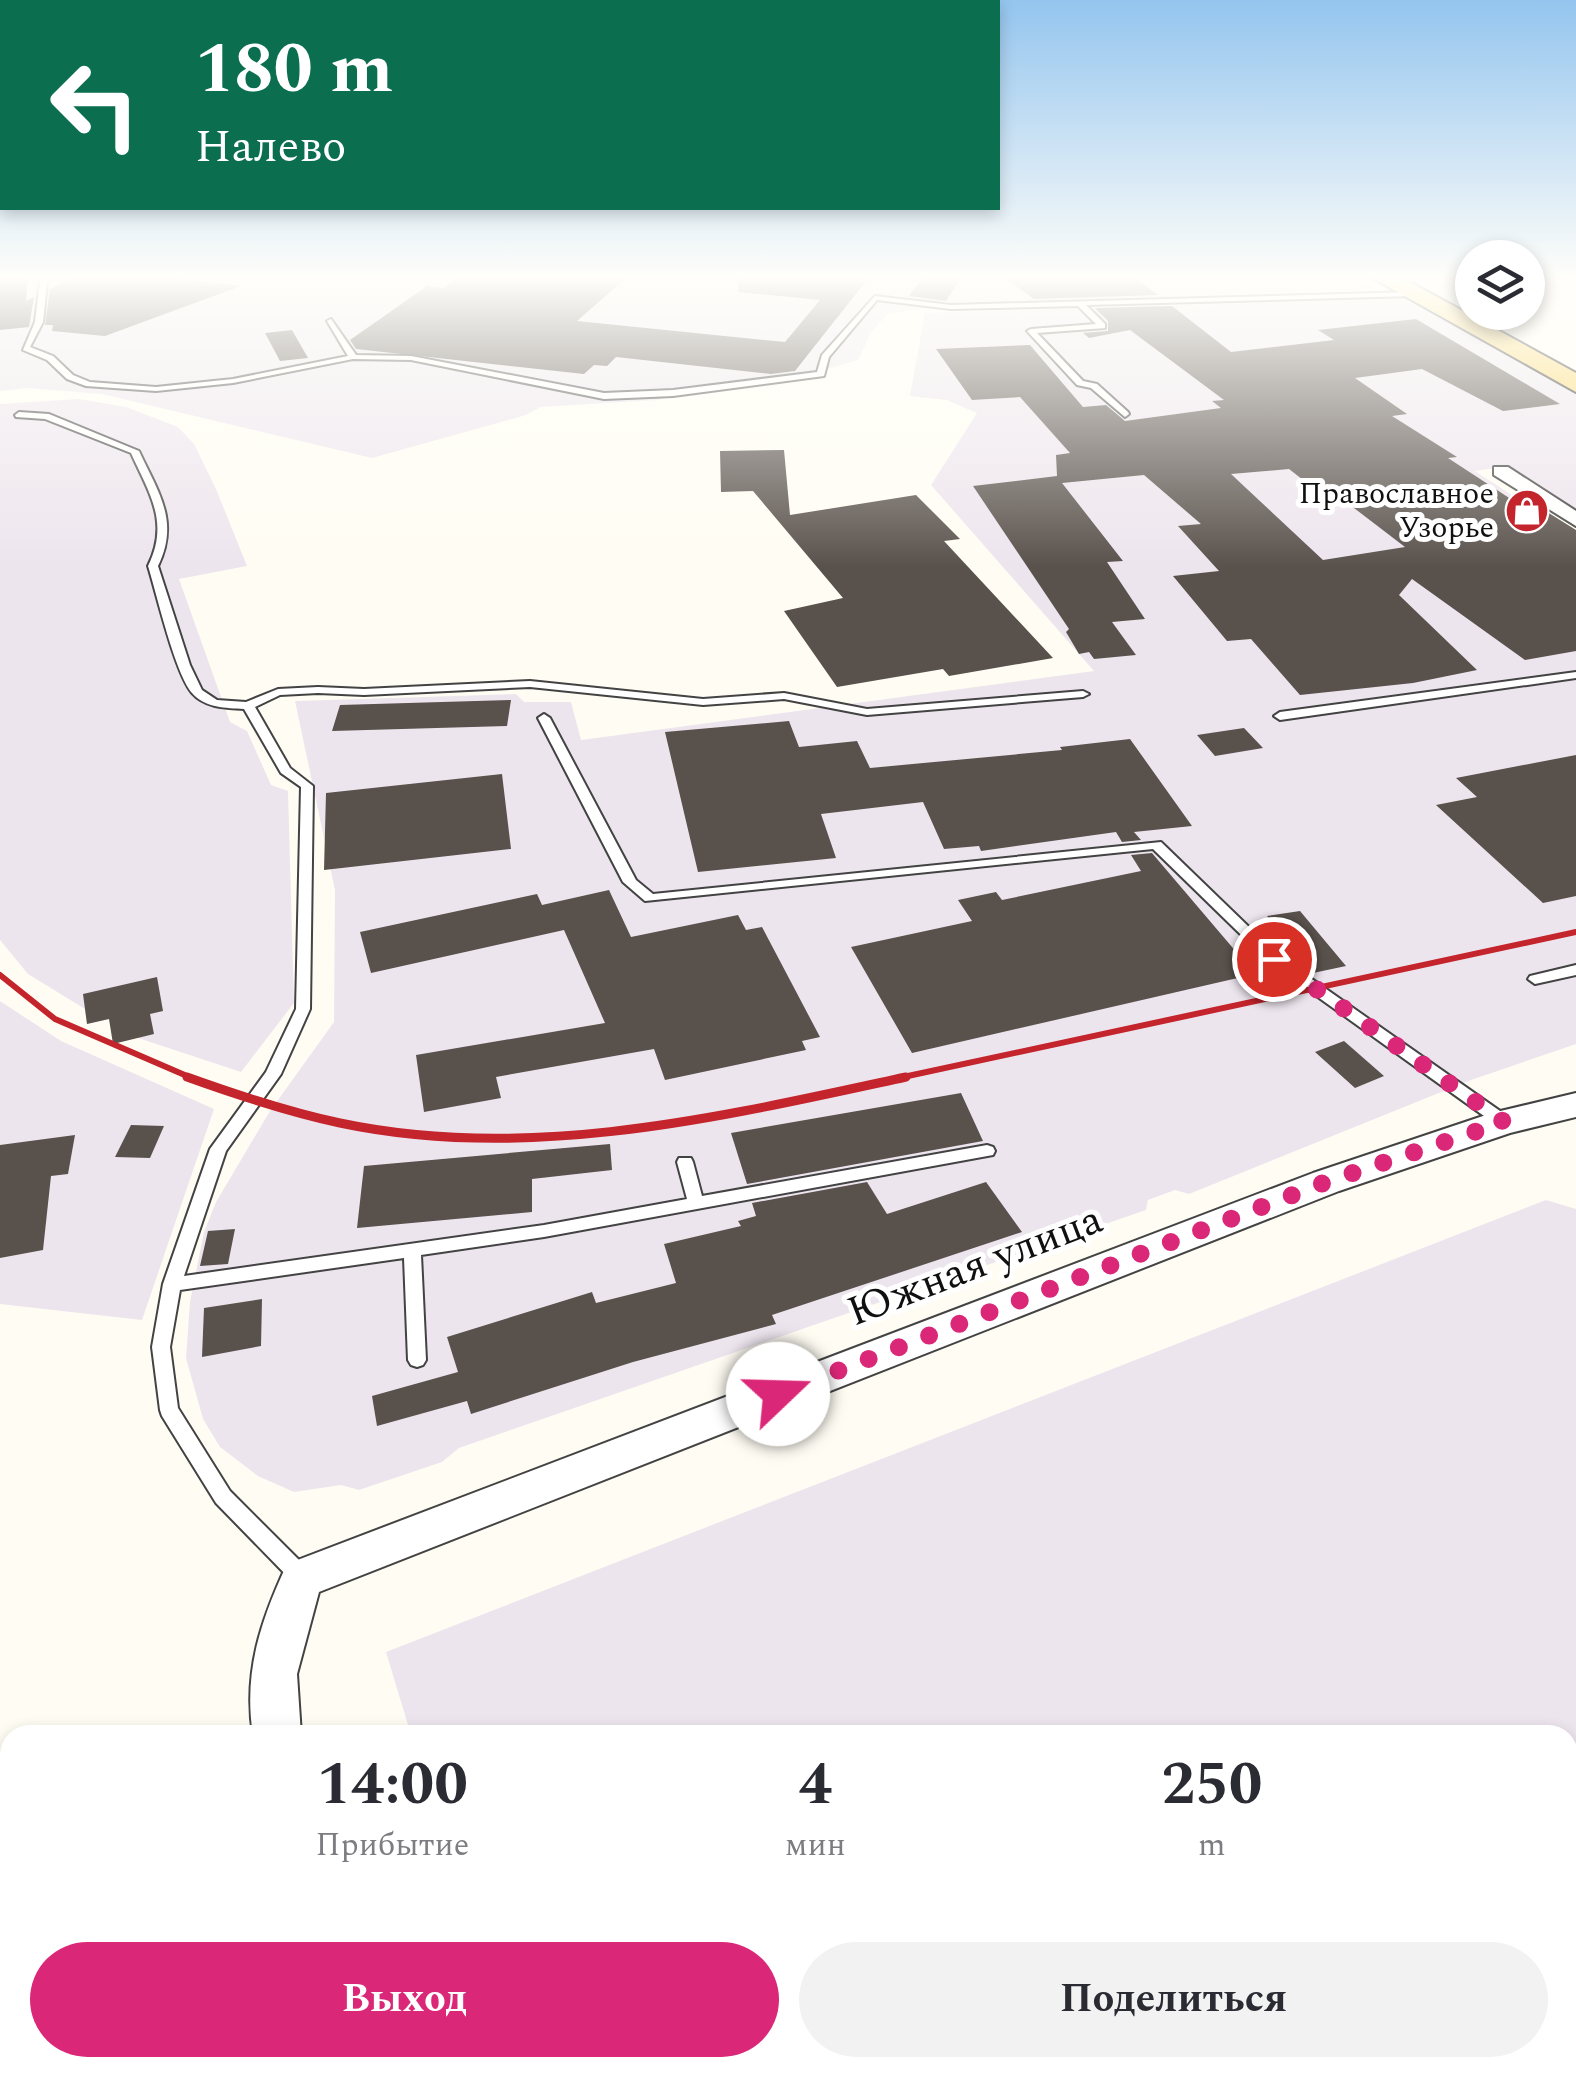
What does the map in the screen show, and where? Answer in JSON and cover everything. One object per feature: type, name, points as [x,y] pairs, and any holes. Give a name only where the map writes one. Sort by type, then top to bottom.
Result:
[{"type":"street","points":[[1500,472],[1576,520]]},
{"type":"street","name":"Южная улица","points":[[303,1578],[1326,1182],[1504,1122],[1568,1117]]},
{"type":"street","points":[[274,1725],[270,1708],[279,1626],[303,1578]]},
{"type":"lane","points":[[66,373],[90,384],[156,390],[268,373]]},
{"type":"lane","points":[[487,373],[604,396],[673,392],[821,373]]},
{"type":"lane","points":[[1070,373],[1080,383],[1094,386],[1125,414]]},
{"type":"lane","points":[[19,415],[46,416],[135,450],[166,526],[167,540],[153,566],[184,665],[197,692],[214,703],[248,706],[278,692],[530,684],[703,702],[784,696],[867,712],[1083,694]]},
{"type":"lane","points":[[1280,716],[1576,675]]},
{"type":"lane","points":[[248,706],[285,770],[307,786],[303,1009],[274,1074],[218,1149],[172,1284],[161,1347],[169,1410],[223,1497],[303,1578]]},
{"type":"lane","points":[[544,718],[630,882],[650,898],[1156,845],[1274,959],[1504,1122]]},
{"type":"lane","points":[[1536,979],[1576,970]]},
{"type":"lane","points":[[172,1284],[412,1250],[987,1151]]},
{"type":"lane","points":[[685,1162],[696,1203]]},
{"type":"lane","points":[[412,1250],[418,1360]]},
{"type":"shaded area","points":[[0,373],[813,373],[656,400],[540,407],[526,415],[372,458],[102,394],[28,388],[0,391]]},
{"type":"shaded area","points":[[914,373],[1539,373],[1576,394],[1576,510],[1508,466],[1475,471],[1576,537],[1576,1044],[1471,1080],[1189,1194],[1175,1190],[1148,1200],[1146,1210],[459,1448],[442,1462],[359,1490],[341,1485],[294,1492],[258,1476],[220,1447],[203,1419],[186,1358],[190,1302],[204,1232],[216,1202],[270,1111],[334,1022],[335,890],[295,701],[516,694],[524,702],[571,702],[581,740],[1094,671],[931,485],[977,413],[947,400],[910,396]]},
{"type":"shaded area","points":[[79,399],[126,407],[178,427],[194,444],[247,566],[179,579],[230,722],[247,731],[271,785],[288,791],[294,1003],[241,1072],[123,1033],[109,1019],[87,1024],[85,1009],[28,974],[0,940],[0,404]]},
{"type":"shaded area","points":[[0,1001],[61,1041],[214,1109],[142,1320],[0,1304]]},
{"type":"shaded area","points":[[1546,1200],[1576,1209],[1576,1725],[408,1725],[386,1652]]},
{"type":"building","points":[[953,373],[1054,373],[1083,407],[1106,405],[1125,421],[1221,408],[1212,401],[1224,400],[1188,373],[1393,373],[1355,378],[1407,414],[1392,416],[1457,457],[1448,458],[1523,507],[1536,505],[1576,530],[1576,651],[1525,660],[1412,579],[1399,595],[1477,670],[1413,683],[1300,695],[1251,639],[1227,641],[1173,576],[1219,571],[1178,526],[1201,524],[1144,475],[1062,483],[1123,561],[1107,562],[1145,619],[1112,622],[1136,655],[1094,659],[1089,652],[1079,654],[1066,632],[1069,629],[973,486],[1057,476],[1056,455],[1070,453],[1020,397],[972,400]],"holes":[[[1289,469],[1307,483],[1320,482],[1405,547],[1323,560],[1231,474]]]},
{"type":"building","points":[[1430,373],[1507,373],[1560,404],[1503,411]]},
{"type":"building","points":[[784,450],[790,515],[916,495],[960,539],[944,541],[1053,658],[949,676],[943,669],[837,687],[784,611],[843,598],[753,491],[721,492],[720,451]]},
{"type":"building","points":[[511,700],[507,726],[332,731],[340,705]]},
{"type":"building","points":[[789,721],[799,747],[857,741],[870,768],[1062,750],[1060,747],[1130,739],[1192,826],[1134,832],[1141,840],[1122,842],[1116,832],[981,851],[979,846],[944,849],[923,802],[821,814],[836,858],[698,872],[665,732]]},
{"type":"building","points":[[1244,728],[1263,748],[1215,756],[1197,735]]},
{"type":"building","points":[[1576,755],[1576,896],[1543,903],[1436,805],[1477,797],[1456,778]]},
{"type":"building","points":[[502,774],[511,849],[324,870],[326,793]]},
{"type":"building","points":[[1152,853],[1255,974],[912,1053],[851,947],[972,921],[958,900],[996,892],[1002,900],[1141,871],[1131,855]]},
{"type":"building","points":[[609,890],[631,937],[738,915],[746,930],[762,927],[820,1037],[802,1041],[806,1050],[665,1080],[654,1049],[496,1077],[501,1098],[424,1112],[416,1055],[605,1023],[564,930],[371,973],[360,932],[537,894],[542,905]]},
{"type":"building","points":[[1300,911],[1346,966],[1313,973],[1267,916]]},
{"type":"building","points":[[157,977],[163,1011],[150,1014],[154,1034],[113,1044],[109,1019],[87,1024],[83,994]]},
{"type":"building","points":[[1344,1041],[1384,1076],[1355,1088],[1315,1052]]},
{"type":"building","points":[[961,1093],[983,1141],[747,1184],[731,1133]]},
{"type":"building","points":[[131,1125],[164,1126],[150,1158],[115,1157]]},
{"type":"building","points":[[75,1135],[68,1174],[51,1176],[43,1250],[0,1258],[0,1145]]},
{"type":"building","points":[[610,1144],[612,1170],[532,1179],[532,1212],[357,1228],[364,1166]]},
{"type":"building","points":[[867,1182],[887,1214],[986,1182],[1022,1232],[772,1315],[776,1324],[633,1362],[471,1414],[467,1401],[377,1426],[372,1396],[458,1372],[447,1337],[592,1292],[596,1303],[676,1283],[664,1244],[741,1226],[738,1221],[756,1216],[752,1203]]},
{"type":"building","points":[[235,1229],[228,1264],[200,1266],[208,1231]]},
{"type":"building","points":[[262,1299],[261,1346],[202,1357],[204,1308]]},
{"type":"railway","points":[[894,1079],[1576,932]]},
{"type":"railway","points":[[0,975],[55,1019],[194,1079]]},
{"type":"railway","points":[[187,1077],[263,1103],[340,1123],[411,1134],[482,1138],[553,1137],[695,1120],[906,1077]]},
{"type":"place","name":"Православное Узорье","points":[[1527,511]]},
{"type":"route","points":[[778,1394],[1326,1182],[1504,1122],[1274,959]]}]
